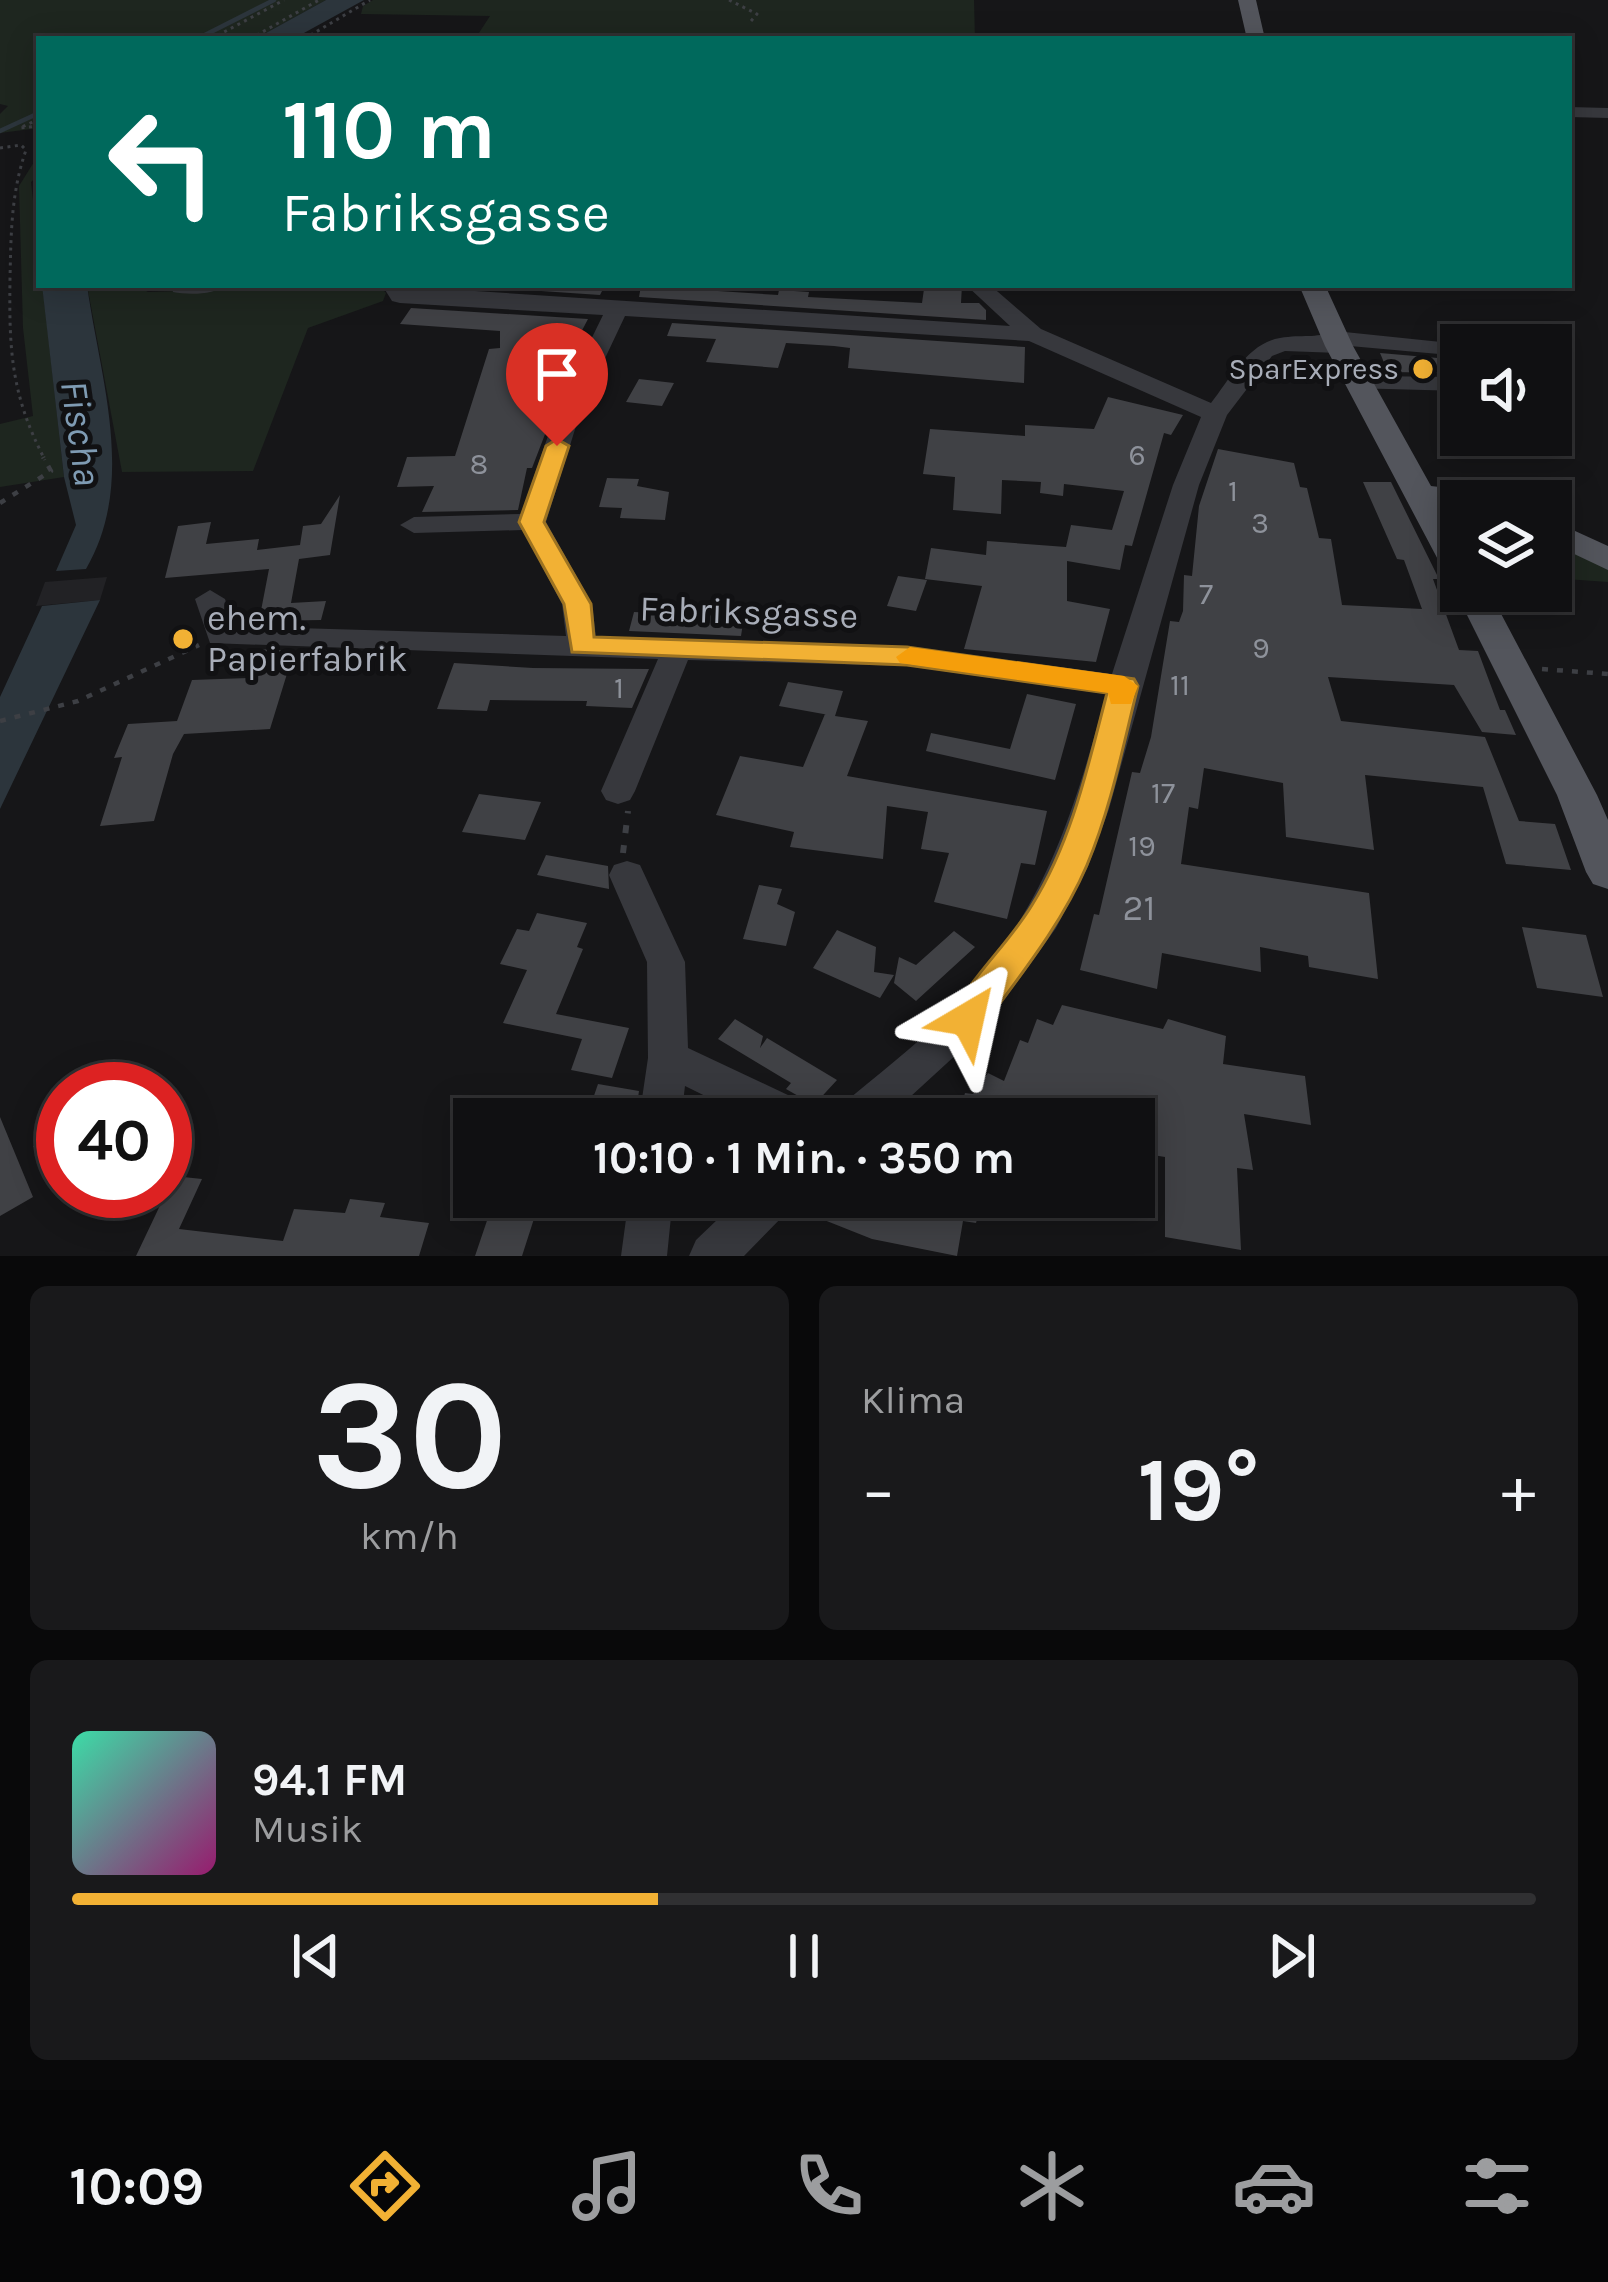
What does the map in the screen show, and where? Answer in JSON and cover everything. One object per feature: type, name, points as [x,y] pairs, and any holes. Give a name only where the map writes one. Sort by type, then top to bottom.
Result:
[{"type":"main road","points":[[1246,0],[1255,36]]},
{"type":"main road","points":[[1313,288],[1360,383],[1438,509]]},
{"type":"main road","points":[[1572,541],[1608,559]]},
{"type":"main road","points":[[1483,612],[1577,795],[1608,872]]},
{"type":"street","points":[[1572,112],[1608,113]]},
{"type":"street","points":[[395,288],[400,296],[1033,334]]},
{"type":"street","points":[[980,288],[1033,334],[1215,414]]},
{"type":"street","points":[[582,645],[577,604],[532,522],[570,407],[616,311]]},
{"type":"street","points":[[880,1098],[968,1019],[1043,917],[1069,868],[1092,809],[1186,485],[1215,414],[1264,351],[1282,344],[1440,348]]},
{"type":"street","points":[[1393,346],[1411,384]]},
{"type":"street","points":[[1360,383],[1440,385]]},
{"type":"street","points":[[414,525],[532,522]]},
{"type":"street","points":[[210,599],[221,636]]},
{"type":"street","name":"Fabriksgasse","points":[[221,636],[907,656],[1124,686]]},
{"type":"street","points":[[618,791],[678,647]]},
{"type":"street","points":[[627,874],[666,962],[662,1098]]},
{"type":"street","points":[[667,1039],[761,1098]]},
{"type":"street","points":[[644,1256],[649,1218]]},
{"type":"street","points":[[712,1256],[751,1218]]},
{"type":"path","points":[[217,36],[284,0]]},
{"type":"path","points":[[255,36],[319,0]]},
{"type":"path","points":[[309,36],[370,0]]},
{"type":"path","points":[[730,0],[757,14],[752,21]]},
{"type":"path","points":[[0,148],[36,148]]},
{"type":"path","points":[[0,503],[51,471],[30,434],[12,371],[7,322],[11,274],[7,225],[13,182],[26,150]]},
{"type":"path","points":[[0,721],[46,715],[81,703],[221,636]]},
{"type":"path","points":[[1511,667],[1608,674]]},
{"type":"path","points":[[618,791],[629,806],[622,845],[627,874]]},
{"type":"shaded area","points":[[0,0],[326,0],[260,36],[36,36],[36,128],[0,133],[0,114],[8,106],[0,104]]},
{"type":"shaded area","points":[[373,0],[974,0],[975,36],[477,36],[490,16],[361,14],[363,6]]},
{"type":"shaded area","points":[[36,159],[36,178],[31,182],[36,288],[43,288],[64,477],[0,487],[0,424],[33,416],[23,328],[19,186]]},
{"type":"shaded area","points":[[88,288],[148,292],[381,288],[386,293],[383,301],[308,328],[253,471],[122,472]]},
{"type":"shaded area","points":[[1572,550],[1608,568],[1608,582],[1572,579]]},
{"type":"shaded area","points":[[107,577],[100,600],[36,606],[45,582]]},
{"type":"water","points":[[326,0],[364,0],[298,36],[260,36]]},
{"type":"water","name":"Fischa","points":[[42,288],[88,288],[106,393],[112,465],[110,501],[86,569],[56,571],[76,525],[64,477]]},
{"type":"water","points":[[100,600],[0,809],[0,697],[42,606]]},
{"type":"building","points":[[496,288],[604,288],[600,295]]},
{"type":"building","points":[[641,288],[778,295],[779,290],[809,292],[808,297],[922,303],[924,289],[962,288],[961,303],[979,303],[986,310],[986,320],[639,297]]},
{"type":"building","points":[[411,308],[588,319],[576,342],[529,339],[516,384],[564,385],[532,468],[527,468],[518,510],[422,512],[434,486],[397,487],[407,457],[455,456],[489,349],[500,348],[500,331],[400,324]]},
{"type":"building","points":[[672,323],[1025,347],[1024,383],[848,368],[850,348],[834,346],[786,343],[778,368],[706,362],[716,339],[667,336]]},
{"type":"building","points":[[1380,353],[1440,358],[1440,373],[1388,372]]},
{"type":"building","points":[[639,379],[674,383],[662,406],[626,402]]},
{"type":"building","points":[[1108,397],[1183,415],[1171,435],[1164,433],[1132,546],[1125,545],[1120,570],[1067,561],[1067,601],[1110,609],[1096,662],[964,649],[982,586],[925,579],[931,548],[986,555],[987,541],[1066,547],[1071,525],[1112,530],[1124,491],[1064,484],[1063,496],[1040,493],[1041,482],[1002,480],[1001,514],[953,510],[955,477],[923,474],[930,429],[1025,436],[1025,425],[1094,429]]},
{"type":"building","points":[[1218,449],[1294,463],[1300,487],[1307,488],[1319,538],[1331,539],[1342,605],[1422,609],[1404,560],[1397,559],[1363,482],[1391,482],[1439,579],[1433,579],[1440,612],[1445,612],[1459,650],[1478,651],[1500,710],[1505,710],[1516,735],[1482,732],[1454,685],[1328,677],[1341,721],[1485,737],[1519,821],[1555,824],[1571,870],[1506,864],[1483,787],[1365,775],[1374,850],[1286,837],[1283,783],[1204,768],[1198,809],[1189,807],[1181,864],[1369,893],[1378,979],[1309,967],[1308,956],[1260,947],[1261,972],[1162,953],[1157,989],[1080,970],[1094,914],[1099,915],[1132,772],[1140,773],[1151,737],[1170,621],[1179,622],[1184,575],[1192,576],[1199,506]]},
{"type":"building","points":[[607,478],[639,479],[637,486],[669,492],[665,520],[620,518],[622,508],[599,507]]},
{"type":"building","points":[[340,495],[330,555],[299,559],[291,603],[326,601],[321,620],[259,621],[269,569],[165,578],[178,526],[211,522],[206,544],[259,539],[257,550],[300,545],[303,526],[321,524]]},
{"type":"building","points":[[898,576],[927,580],[916,611],[887,606]]},
{"type":"building","points":[[634,612],[744,617],[741,636],[629,631]]},
{"type":"building","points":[[258,649],[294,651],[270,729],[184,734],[173,754],[154,821],[100,826],[122,757],[114,758],[128,724],[177,721],[192,680],[248,678]]},
{"type":"building","points":[[454,663],[649,669],[632,708],[586,706],[587,701],[490,700],[487,711],[437,709]]},
{"type":"building","points":[[788,682],[843,691],[835,716],[868,721],[847,776],[1047,811],[1035,865],[1021,863],[1007,919],[934,902],[949,853],[921,849],[928,812],[887,806],[883,859],[790,847],[794,832],[716,815],[740,756],[803,767],[825,714],[779,706]]},
{"type":"building","points":[[1027,694],[1076,704],[1055,780],[926,751],[931,733],[1010,749]]},
{"type":"building","points":[[479,794],[541,802],[525,840],[462,832]]},
{"type":"building","points":[[546,855],[608,866],[609,889],[537,875]]},
{"type":"building","points":[[759,885],[782,889],[777,904],[795,912],[786,946],[743,939]]},
{"type":"building","points":[[537,913],[587,923],[577,947],[583,949],[556,1014],[629,1028],[612,1078],[571,1070],[582,1039],[503,1023],[527,970],[500,964],[517,929],[529,931]]},
{"type":"building","points":[[1522,927],[1586,935],[1603,997],[1537,988]]},
{"type":"building","points":[[837,930],[876,947],[874,972],[894,975],[880,998],[813,968]]},
{"type":"building","points":[[954,931],[975,947],[916,1001],[894,983],[899,957],[916,965]]},
{"type":"building","points":[[1062,1005],[1163,1029],[1168,1019],[1226,1036],[1223,1064],[1305,1076],[1311,1125],[1244,1114],[1253,1170],[1237,1168],[1241,1250],[1165,1237],[1165,1157],[1155,1155],[1155,1098],[963,1098],[965,1093],[973,1094],[988,1073],[1004,1081],[1020,1040],[1028,1043],[1037,1019],[1053,1025]]},
{"type":"building","points":[[735,1019],[763,1036],[760,1048],[767,1038],[837,1080],[820,1098],[802,1098],[786,1089],[791,1083],[718,1039]]},
{"type":"building","points":[[598,1084],[639,1091],[638,1098],[593,1098]]},
{"type":"building","points":[[0,1117],[33,1197],[0,1216]]},
{"type":"building","points":[[192,1178],[202,1179],[192,1201]]},
{"type":"building","points":[[350,1199],[385,1203],[380,1217],[429,1223],[419,1256],[136,1256],[154,1218],[184,1218],[179,1229],[283,1241],[294,1209],[345,1213]]},
{"type":"building","points":[[488,1218],[534,1218],[522,1256],[475,1256]]},
{"type":"building","points":[[819,1218],[977,1218],[976,1223],[963,1221],[957,1256],[872,1239]]},
{"type":"waterway","points":[[203,36],[274,0]]},
{"type":"waterway","points":[[0,131],[36,114]]},
{"type":"slow traffic","points":[[910,657],[1124,686],[1121,697]]},
{"type":"place","name":"SparExpress","points":[[1423,369]]},
{"type":"place","name":"ehem. Papierfabrik","points":[[183,639]]},
{"type":"route","points":[[557,446],[532,522],[577,604],[582,645],[907,656],[1124,686],[1092,809],[1069,868],[1043,917],[968,1019]]}]
